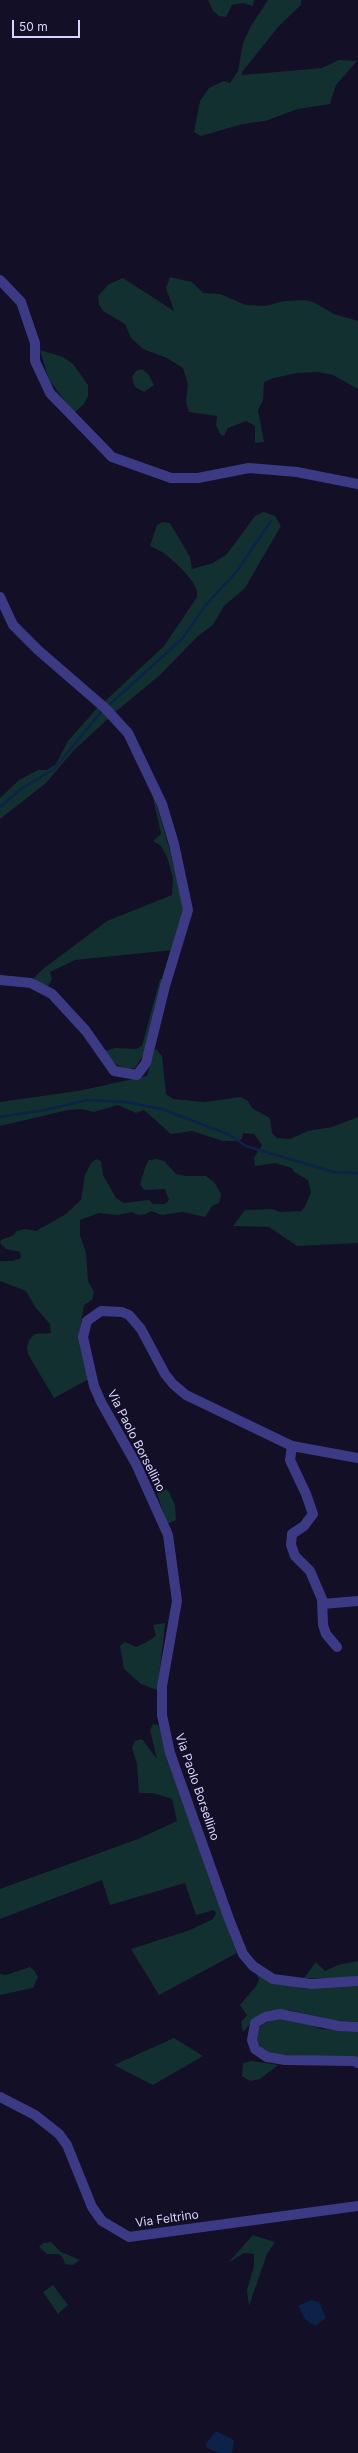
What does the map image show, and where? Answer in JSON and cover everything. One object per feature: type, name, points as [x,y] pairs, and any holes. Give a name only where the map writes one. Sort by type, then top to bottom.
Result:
[{"type":"street","points":[[0,280],[21,302],[35,343],[35,361],[50,393],[112,457],[171,478],[198,478],[249,468],[297,472],[358,484]]},
{"type":"street","points":[[0,597],[13,625],[38,650],[105,708],[128,733],[162,804],[174,844],[188,910],[165,986],[146,1063],[137,1075],[114,1071],[86,1031],[52,994],[32,983],[0,980]]},
{"type":"street","name":"Via Paolo Borsellino","points":[[358,1458],[292,1446],[202,1403],[173,1384],[156,1360],[141,1329],[129,1315],[122,1312],[101,1311],[87,1321],[83,1337],[94,1386],[101,1402],[136,1464],[168,1536],[177,1601],[162,1686],[162,1715],[170,1753],[228,1919],[243,1954],[253,1966],[273,1979],[312,1984],[358,1981]]},
{"type":"street","points":[[292,1446],[290,1460],[306,1494],[313,1514],[304,1526],[292,1534],[291,1545],[295,1556],[310,1572],[323,1604],[323,1624],[326,1634],[337,1647]]},
{"type":"street","points":[[323,1604],[358,1601]]},
{"type":"street","points":[[358,2027],[339,2026],[280,2014],[265,2018],[256,2023],[252,2040],[255,2049],[267,2057],[285,2060],[354,2061],[358,2063]]},
{"type":"street","name":"Via Feltrino","points":[[0,2097],[35,2115],[59,2134],[67,2145],[92,2207],[102,2221],[110,2228],[129,2237],[358,2206]]},
{"type":"green space","points":[[208,0],[254,0],[253,6],[243,3],[232,5],[226,17],[219,16],[213,11]]},
{"type":"green space","points":[[268,0],[301,0],[301,5],[279,26],[242,72],[242,75],[322,68],[339,60],[357,61],[336,85],[330,104],[298,109],[265,121],[243,124],[201,136],[194,132],[200,101],[209,88],[224,81],[230,83],[238,71],[243,43],[251,26]]},
{"type":"green space","points":[[170,277],[192,282],[203,293],[220,294],[246,305],[265,306],[284,301],[304,300],[313,302],[334,314],[358,321],[358,389],[333,375],[318,372],[297,373],[274,378],[264,382],[263,400],[258,410],[264,442],[255,443],[255,426],[246,421],[228,428],[224,436],[220,434],[216,425],[217,416],[189,412],[186,402],[188,384],[183,368],[167,358],[143,349],[131,338],[125,324],[103,311],[99,305],[98,296],[109,284],[123,278],[174,311],[166,288]]},
{"type":"green space","points":[[40,350],[63,357],[73,364],[88,385],[88,396],[84,404],[74,413],[49,380]]},
{"type":"green space","points":[[142,369],[149,375],[154,385],[144,392],[135,387],[132,377],[136,371]]},
{"type":"green space","points":[[264,512],[275,516],[281,526],[245,588],[224,606],[213,625],[198,636],[160,675],[114,713],[103,703],[164,646],[197,597],[197,591],[193,582],[181,568],[164,553],[150,546],[157,525],[163,522],[170,523],[190,557],[192,569],[213,563],[227,554],[255,516]]},
{"type":"green space","points":[[98,707],[109,718],[73,751],[46,783],[0,819],[0,798],[19,780],[38,770],[47,770],[56,764],[68,741]]},
{"type":"green space","points":[[148,775],[170,851],[184,911],[173,950],[75,960],[50,972],[52,979],[47,988],[35,982],[34,978],[43,969],[107,921],[172,895],[173,878],[167,857],[161,846],[153,841],[161,834]]},
{"type":"green space","points":[[160,979],[165,979],[145,1052],[135,1068],[125,1069],[116,1064],[105,1054],[106,1051],[115,1048],[136,1049],[142,1046]]},
{"type":"green space","points":[[155,1048],[162,1056],[166,1094],[173,1099],[204,1102],[241,1097],[248,1101],[252,1108],[270,1118],[272,1133],[277,1138],[290,1139],[308,1131],[332,1127],[358,1117],[358,1243],[297,1246],[269,1227],[233,1226],[245,1210],[272,1209],[280,1212],[301,1211],[305,1207],[311,1192],[308,1180],[294,1172],[292,1168],[275,1163],[255,1166],[254,1158],[262,1145],[254,1134],[243,1133],[242,1139],[237,1141],[223,1141],[192,1131],[171,1134],[144,1110],[136,1113],[118,1105],[94,1112],[81,1109],[68,1110],[0,1126],[0,1102],[78,1091],[147,1076]]},
{"type":"green space","points":[[96,1159],[101,1161],[103,1175],[116,1198],[124,1203],[149,1200],[153,1204],[165,1204],[169,1200],[165,1189],[144,1190],[140,1184],[149,1160],[157,1159],[164,1161],[176,1174],[185,1176],[206,1176],[214,1182],[221,1194],[219,1203],[212,1206],[205,1217],[183,1212],[162,1215],[151,1211],[146,1214],[138,1215],[132,1212],[118,1215],[99,1213],[80,1220],[80,1235],[86,1253],[88,1281],[94,1292],[92,1300],[84,1305],[79,1336],[89,1379],[54,1398],[28,1354],[27,1348],[29,1340],[35,1334],[51,1333],[50,1324],[36,1308],[26,1291],[0,1281],[0,1261],[13,1261],[21,1258],[20,1252],[6,1249],[0,1243],[1,1240],[12,1236],[17,1231],[25,1229],[36,1231],[66,1214],[81,1200],[85,1175],[91,1163]]},
{"type":"green space","points":[[156,1490],[168,1490],[175,1505],[176,1520],[167,1524]]},
{"type":"green space","points":[[165,1623],[157,1690],[141,1684],[124,1669],[120,1646],[125,1642],[136,1647],[145,1643],[156,1636],[153,1625]]},
{"type":"green space","points":[[153,1724],[158,1725],[161,1732],[167,1760],[237,1953],[159,1995],[131,1949],[190,1930],[213,1919],[216,1913],[214,1910],[196,1915],[185,1883],[110,1905],[102,1880],[0,1919],[0,1889],[138,1839],[177,1821],[172,1799],[153,1793],[139,1793],[137,1764],[132,1748],[135,1741],[142,1739],[157,1759],[150,1730]]},
{"type":"green space","points":[[358,1961],[358,1978],[304,1978],[316,1962],[325,1971],[338,1965]]},
{"type":"green space","points":[[30,1967],[34,1970],[38,1977],[33,1988],[0,1995],[0,1974],[6,1975]]},
{"type":"green space","points":[[256,1974],[305,1989],[358,1984],[358,2022],[333,2020],[288,2010],[268,2011],[253,2020],[243,2032],[241,2022],[247,2015],[240,2005],[257,1985],[259,1979]]},
{"type":"green space","points":[[279,2018],[295,2020],[322,2029],[358,2031],[358,2060],[274,2054],[264,2051],[257,2041],[258,2029],[263,2024]]},
{"type":"green space","points":[[174,2038],[203,2056],[153,2085],[114,2065]]},
{"type":"green space","points":[[252,2061],[278,2065],[260,2079],[250,2081],[242,2076],[243,2063]]},
{"type":"green space","points":[[253,2235],[275,2242],[267,2254],[249,2306],[247,2290],[254,2266],[254,2254],[244,2253],[228,2263]]},
{"type":"green space","points":[[51,2242],[61,2252],[80,2260],[73,2265],[65,2264],[63,2258],[59,2254],[47,2254],[39,2247],[43,2243]]},
{"type":"green space","points":[[53,2285],[68,2305],[58,2314],[43,2292]]},
{"type":"water","points":[[311,2300],[319,2302],[326,2318],[315,2326],[305,2319],[298,2306]]},
{"type":"water","points":[[216,2431],[234,2440],[232,2453],[219,2453],[207,2448],[206,2444]]},
{"type":"waterway","points":[[108,706],[182,639],[205,606],[237,571],[271,521]]},
{"type":"waterway","points":[[0,807],[21,789],[54,769],[101,712]]},
{"type":"waterway","points":[[0,1117],[45,1110],[87,1100],[126,1102],[162,1109],[230,1135],[246,1146],[334,1172],[358,1173]]}]
